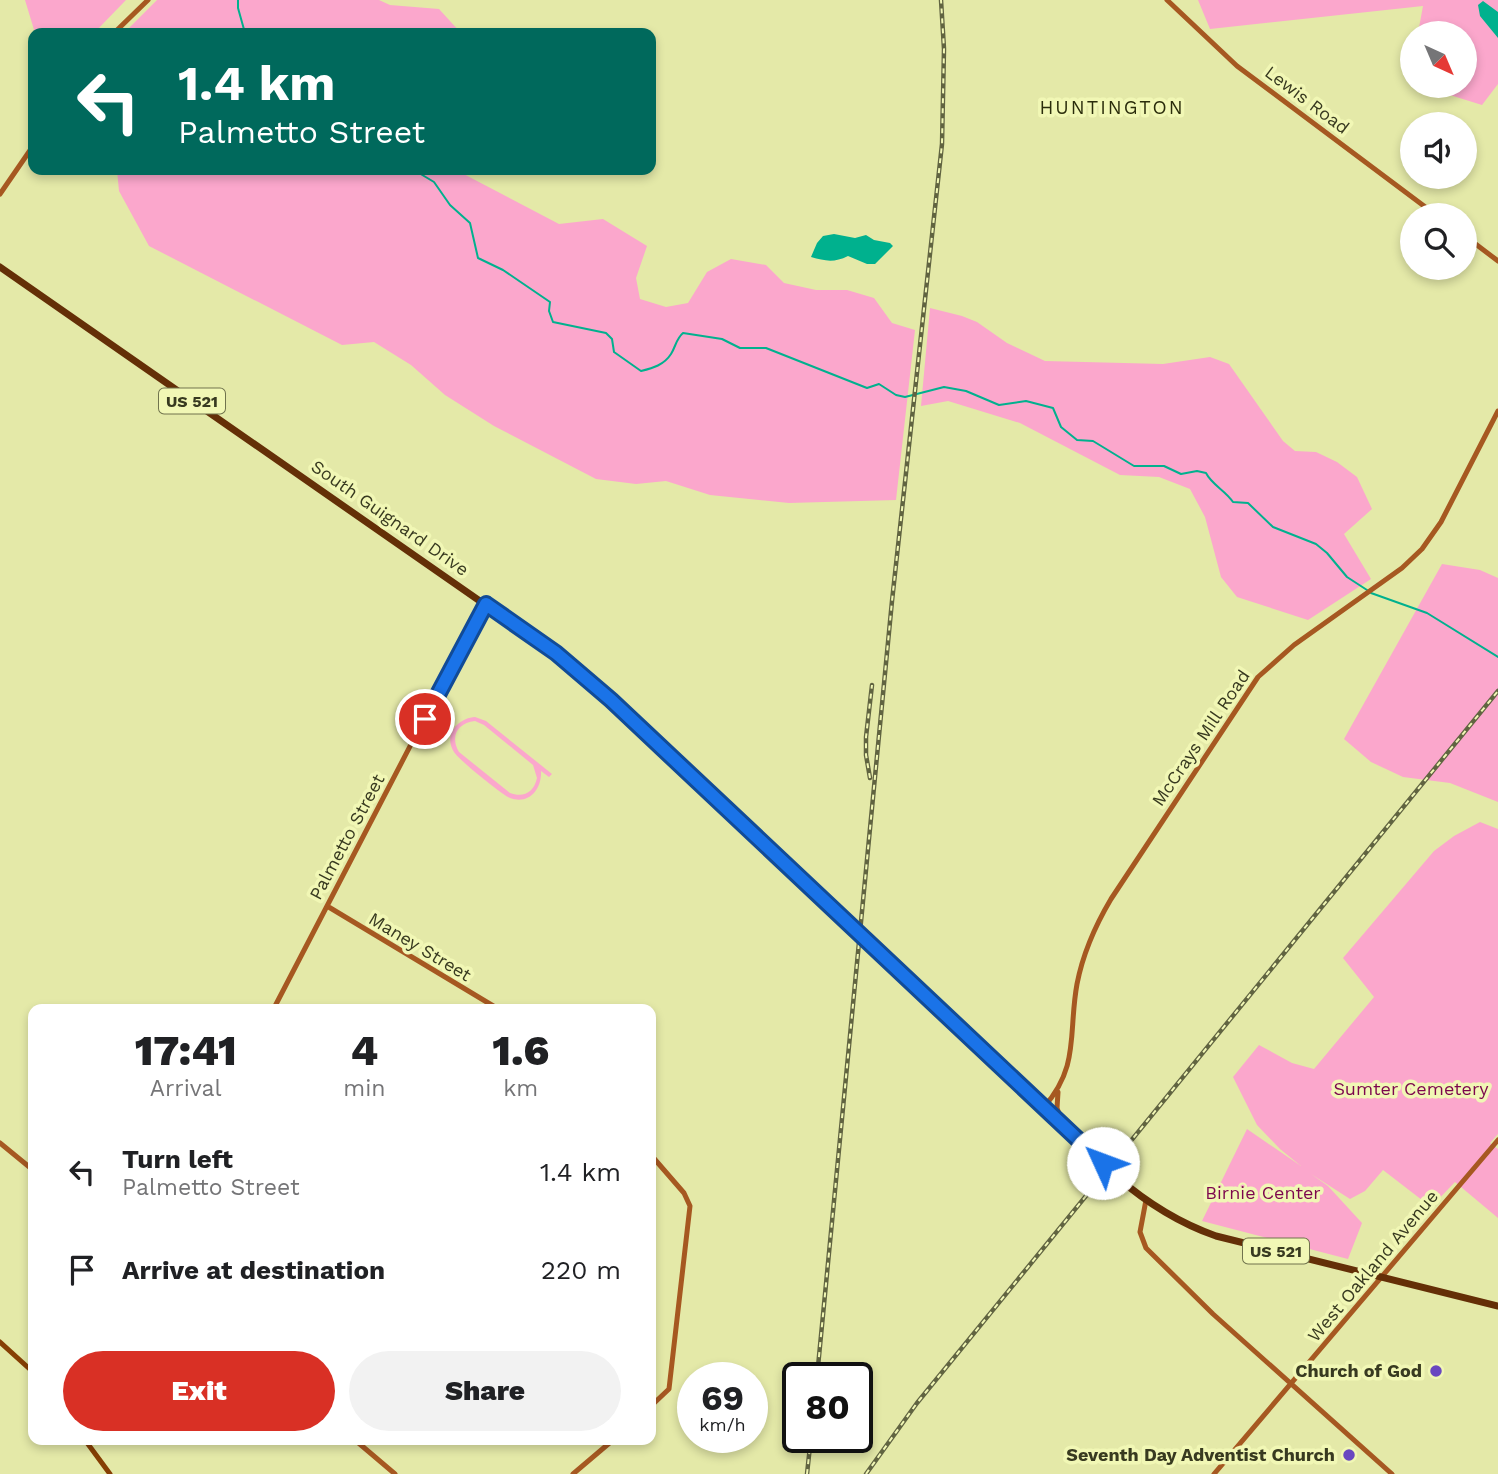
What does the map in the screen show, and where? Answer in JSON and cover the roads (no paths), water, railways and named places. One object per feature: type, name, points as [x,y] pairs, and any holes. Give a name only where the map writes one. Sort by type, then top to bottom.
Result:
[{"type":"highway","name":"South Guignard Drive","points":[[0,267],[556,653],[611,700],[1117,1177],[1146,1200],[1182,1223],[1203,1232],[1498,1307]]},
{"type":"main road","points":[[0,1342],[28,1367]]},
{"type":"main road","points":[[89,1445],[110,1474]]},
{"type":"street","points":[[119,28],[148,0]]},
{"type":"street","name":"Lewis Road","points":[[1167,0],[1237,66],[1420,203]]},
{"type":"street","points":[[0,194],[28,153]]},
{"type":"street","points":[[1477,245],[1498,261]]},
{"type":"street","name":"McCrays Mill Road","points":[[1044,1107],[1058,1088],[1069,1064],[1079,973],[1092,934],[1108,905],[1258,677],[1285,652],[1412,559],[1435,531],[1498,411]]},
{"type":"street","name":"Palmetto Street","points":[[276,1004],[486,604]]},
{"type":"street","name":"Maney Street","points":[[327,906],[490,1004]]},
{"type":"street","points":[[1058,1088],[1058,1108],[1063,1125]]},
{"type":"street","name":"West Oakland Avenue","points":[[1214,1474],[1498,1140]]},
{"type":"street","points":[[0,1143],[28,1166]]},
{"type":"street","points":[[656,1161],[684,1193],[690,1206],[669,1390],[656,1402]]},
{"type":"street","points":[[1146,1200],[1140,1224],[1142,1240],[1149,1252],[1392,1474]]},
{"type":"street","points":[[361,1445],[395,1474]]},
{"type":"street","points":[[573,1474],[607,1445]]},
{"type":"water","points":[[1483,1],[1498,12],[1498,38],[1480,16],[1478,5]]},
{"type":"water","points":[[834,234],[855,238],[866,235],[893,246],[875,264],[867,264],[848,256],[830,261],[811,257],[823,236]]},
{"type":"waterway","points":[[238,0],[244,28]]},
{"type":"waterway","points":[[422,175],[434,182],[450,205],[470,223],[478,258],[503,270],[550,302],[549,311],[553,322],[606,333],[612,339],[614,352],[641,371],[665,361],[683,333],[722,339],[740,348],[766,348],[867,388],[879,384],[896,395],[905,397],[944,387],[966,391],[999,405],[1026,401],[1053,408],[1061,427],[1077,440],[1093,441],[1134,466],[1164,466],[1181,474],[1197,471],[1206,473],[1233,502],[1248,503],[1273,527],[1316,544],[1347,577],[1367,590]]},
{"type":"waterway","points":[[1371,593],[1427,613],[1498,657]]},
{"type":"railway","points":[[818,1362],[892,601],[942,144],[944,49],[941,0]]},
{"type":"railway","points":[[870,778],[866,737],[872,685]]},
{"type":"railway","points":[[866,1474],[917,1403],[1498,691]]},
{"type":"railway","points":[[807,1474],[809,1453]]},
{"type":"place","name":"Church of God","points":[[1436,1371]]},
{"type":"place","name":"Seventh Day Adventist Church","points":[[1349,1455]]},
{"type":"district","name":"HUNTINGTON","points":[[1112,107]]},
{"type":"park label","name":"Sumter Cemetery","points":[[1411,1089]]},
{"type":"park label","name":"Birnie Center","points":[[1263,1193]]}]
